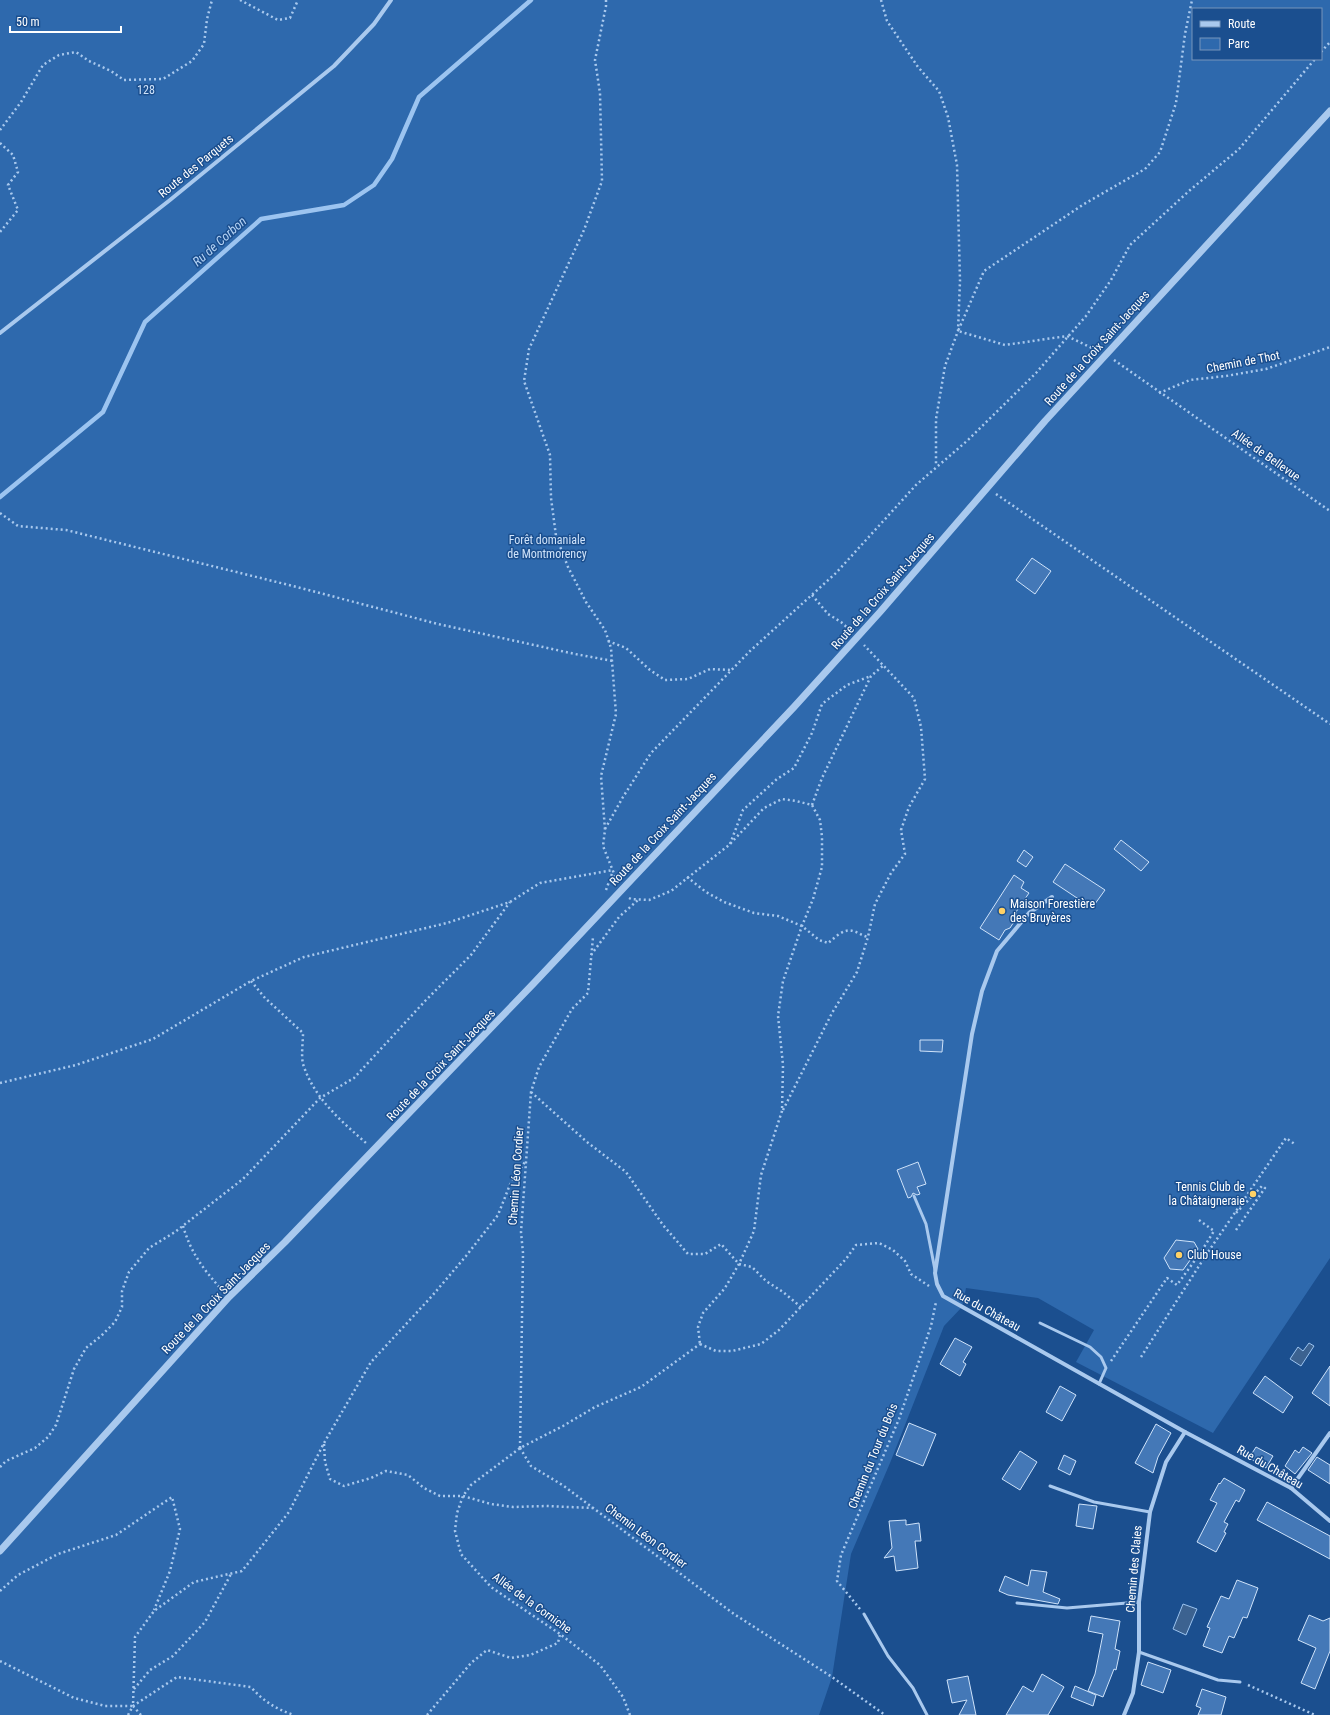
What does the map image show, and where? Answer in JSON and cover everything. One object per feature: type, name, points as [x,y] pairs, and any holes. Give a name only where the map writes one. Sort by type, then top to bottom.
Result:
[{"type":"street","name":"Route des Parquets","points":[[0,333],[170,200],[334,66],[374,24],[391,0]]},
{"type":"street","name":"Route de la Croix Saint-Jacques","points":[[0,1551],[229,1298],[285,1242],[594,921],[620,891],[857,638],[1105,354],[1330,111]]},
{"type":"street","name":"Rue du Château","points":[[1052,897],[1029,912],[997,951],[982,991],[972,1034],[935,1273],[937,1284],[943,1296],[1185,1432],[1291,1488],[1330,1521]]},
{"type":"street","name":"Chemin des Claies","points":[[1124,1715],[1133,1692],[1139,1652],[1139,1602],[1150,1512],[1166,1462],[1185,1432]]},
{"type":"street","points":[[1291,1488],[1330,1433]]},
{"type":"lane","points":[[914,1196],[926,1224],[935,1273]]},
{"type":"lane","points":[[1040,1323],[1090,1347],[1101,1356],[1106,1368],[1099,1384]]},
{"type":"lane","points":[[1050,1486],[1094,1502],[1150,1512]]},
{"type":"lane","points":[[1018,1603],[1067,1608],[1139,1602]]},
{"type":"lane","points":[[864,1614],[888,1656],[913,1688],[928,1715]]},
{"type":"lane","points":[[1139,1652],[1218,1680],[1240,1682]]},
{"type":"path","points":[[0,130],[20,102],[43,65],[59,55],[76,52],[89,61],[111,71],[124,80],[163,79],[192,61],[204,44],[207,19],[212,0]]},
{"type":"path","points":[[240,0],[278,20],[290,18],[298,0]]},
{"type":"path","points":[[606,0],[596,60],[600,93],[602,181],[584,230],[529,349],[524,381],[550,455],[551,498],[556,536],[568,567],[586,602],[605,630],[613,661],[616,714],[601,776],[605,830],[603,846],[620,891],[630,899],[649,900],[670,891],[729,845],[764,808],[782,799],[812,805],[820,820],[822,837],[822,867],[813,899],[783,981],[778,1016],[783,1065],[782,1111]]},
{"type":"path","points":[[881,0],[887,21],[918,67],[939,91],[948,117],[957,165],[960,281],[958,331]]},
{"type":"path","points":[[936,467],[936,419],[945,366],[984,270],[1084,204],[1145,169],[1160,152],[1176,103],[1185,34],[1192,0]]},
{"type":"path","points":[[1322,51],[1330,42]]},
{"type":"path","points":[[605,830],[623,797],[651,753],[750,651],[836,573],[916,485],[968,440],[1036,373],[1091,310],[1111,280],[1130,245],[1188,191],[1239,149],[1314,60]]},
{"type":"path","points":[[0,143],[13,155],[18,172],[8,185],[18,210],[0,232]]},
{"type":"path","points":[[958,331],[1005,345],[1067,336]]},
{"type":"path","name":"Allée de Bellevue","points":[[1067,336],[1105,354],[1330,511]]},
{"type":"path","name":"Chemin de Thot","points":[[1159,393],[1190,380],[1266,369],[1330,347]]},
{"type":"path","points":[[987,488],[1330,724]]},
{"type":"path","points":[[0,512],[18,526],[66,530],[298,587],[438,624],[613,661]]},
{"type":"path","points":[[812,595],[828,614],[841,622],[884,665],[914,698],[921,727],[925,779],[909,807],[901,830],[905,854],[891,873],[875,904],[868,937],[857,972],[832,1013],[782,1111],[761,1175],[754,1231],[739,1264],[725,1288],[703,1313],[698,1327],[700,1344],[716,1351],[732,1351],[761,1344],[779,1330],[846,1258],[856,1245],[879,1243],[894,1250],[905,1261],[911,1274],[931,1287]]},
{"type":"path","points":[[608,641],[626,648],[650,670],[665,680],[688,679],[710,669],[731,670]]},
{"type":"path","points":[[729,845],[743,810],[777,779],[794,768],[812,733],[822,704],[847,685],[871,676],[884,665]]},
{"type":"path","points":[[812,805],[822,778],[871,676]]},
{"type":"path","points":[[0,1083],[76,1065],[153,1039],[251,981],[304,957],[447,923],[510,902],[540,883],[613,870]]},
{"type":"path","points":[[687,877],[706,892],[724,902],[754,913],[778,916],[802,926],[819,940],[828,943],[844,931],[853,931],[862,936],[868,937]]},
{"type":"path","points":[[591,955],[619,917],[638,899]]},
{"type":"path","points":[[0,1468],[6,1461],[35,1448],[48,1437],[56,1425],[74,1369],[86,1348],[101,1336],[114,1322],[122,1307],[122,1291],[129,1272],[149,1248],[183,1226],[243,1179],[320,1098],[354,1078],[426,1000],[471,955],[510,902]]},
{"type":"path","name":"Chemin Léon Cordier","points":[[520,1448],[523,1253],[521,1232],[531,1092],[539,1067],[572,1009],[588,993],[594,921]]},
{"type":"path","points":[[251,981],[265,998],[303,1033],[303,1063],[320,1098],[336,1116],[374,1150]]},
{"type":"path","points":[[531,1092],[587,1142],[626,1172],[663,1225],[688,1254],[705,1254],[721,1244],[739,1264],[752,1267],[766,1281],[783,1292],[801,1307]]},
{"type":"path","points":[[1141,1357],[1206,1255],[1286,1138],[1296,1145]]},
{"type":"path","points":[[154,1611],[194,1582],[242,1571],[289,1512],[324,1443],[370,1362],[432,1296],[489,1227],[498,1215],[512,1182],[525,1162]]},
{"type":"path","points":[[1231,1219],[1262,1186],[1265,1188],[1236,1230]]},
{"type":"path","points":[[1106,1368],[1167,1278],[1177,1285],[1201,1252],[1214,1231],[1199,1220]]},
{"type":"path","points":[[183,1226],[188,1243],[202,1268],[229,1298]]},
{"type":"path","points":[[1201,1252],[1206,1255]]},
{"type":"path","name":"Chemin du Tour du Bois","points":[[864,1614],[837,1581],[841,1555],[899,1419],[931,1326],[936,1297]]},
{"type":"path","name":"Allée de la Corniche","points":[[630,1715],[623,1697],[600,1665],[560,1634],[491,1587],[461,1554],[455,1532],[456,1513],[463,1496],[471,1485],[520,1448],[563,1426],[595,1407],[641,1387],[700,1344]]},
{"type":"path","name":"Chemin Léon Cordier","points":[[324,1443],[325,1462],[330,1479],[344,1486],[371,1478],[386,1471],[408,1475],[424,1488],[440,1496],[463,1496],[491,1504],[513,1507],[594,1508],[734,1614],[832,1677],[885,1715]]},
{"type":"path","points":[[520,1448],[531,1466],[594,1508]]},
{"type":"path","points":[[0,1591],[18,1575],[58,1554],[116,1535],[172,1497],[180,1529],[170,1572],[154,1611],[135,1637],[133,1706],[141,1715]]},
{"type":"path","points":[[133,1690],[150,1670],[173,1656],[205,1622],[232,1574]]},
{"type":"path","points":[[427,1715],[471,1663],[487,1650],[511,1658],[530,1655],[558,1642],[560,1634]]},
{"type":"path","points":[[0,1661],[74,1698],[105,1706],[133,1706]]},
{"type":"path","points":[[128,1715],[133,1706],[177,1677],[250,1687],[258,1696],[277,1709],[294,1715]]},
{"type":"path","points":[[1240,1682],[1315,1715]]},
{"type":"green space","name":"Forêt domaniale de Montmorency","points":[[0,0],[1330,0],[1330,1258],[1213,1433],[1076,1362],[1094,1330],[1038,1298],[966,1288],[962,1307],[944,1326],[890,1463],[851,1554],[832,1677],[819,1715],[0,1715]]},
{"type":"shaded area","points":[[1309,1343],[1314,1346],[1301,1366],[1290,1359],[1298,1347],[1303,1351]]},
{"type":"shaded area","points":[[1183,1604],[1197,1609],[1186,1635],[1173,1629]]},
{"type":"building","points":[[1032,558],[1051,571],[1035,594],[1016,580]]},
{"type":"building","points":[[1121,840],[1149,862],[1141,871],[1114,849]]},
{"type":"building","points":[[1024,850],[1033,857],[1026,867],[1017,861]]},
{"type":"building","points":[[1065,864],[1105,890],[1092,908],[1053,882]]},
{"type":"building","name":"Maison Forestière des Bruyères","points":[[1014,875],[1024,882],[1021,888],[1029,893],[1016,912],[1017,917],[1010,928],[1005,930],[999,940],[980,928]]},
{"type":"building","points":[[920,1040],[943,1040],[942,1052],[920,1051]]},
{"type":"building","points":[[918,1162],[926,1184],[917,1187],[920,1194],[917,1195],[913,1193],[911,1197],[908,1198],[897,1170]]},
{"type":"building","name":"Club House","points":[[1176,1240],[1194,1242],[1198,1249],[1183,1270],[1170,1269],[1164,1258]]},
{"type":"building","points":[[955,1338],[972,1347],[963,1362],[966,1364],[960,1376],[940,1364]]},
{"type":"building","points":[[1330,1366],[1330,1406],[1312,1393]]},
{"type":"building","points":[[1265,1376],[1293,1397],[1283,1413],[1253,1393]]},
{"type":"building","points":[[1060,1386],[1076,1395],[1062,1421],[1046,1412]]},
{"type":"building","points":[[909,1423],[936,1434],[923,1466],[896,1455]]},
{"type":"building","points":[[1156,1424],[1171,1433],[1158,1457],[1153,1473],[1135,1463]]},
{"type":"building","points":[[1256,1447],[1273,1456],[1266,1468],[1249,1458]]},
{"type":"building","points":[[1303,1447],[1312,1453],[1295,1474],[1285,1466],[1295,1450],[1299,1453]]},
{"type":"building","points":[[1020,1451],[1037,1462],[1020,1490],[1002,1479]]},
{"type":"building","points":[[1064,1455],[1076,1461],[1070,1475],[1058,1469]]},
{"type":"building","points":[[1317,1457],[1330,1465],[1330,1484],[1308,1470]]},
{"type":"building","points":[[1224,1478],[1245,1490],[1239,1502],[1236,1500],[1224,1522],[1228,1524],[1224,1532],[1226,1533],[1216,1552],[1197,1542],[1217,1503],[1210,1500],[1219,1483],[1220,1484]]},
{"type":"building","points":[[1267,1502],[1330,1536],[1330,1559],[1257,1520]]},
{"type":"building","points":[[1079,1504],[1097,1506],[1093,1529],[1076,1526]]},
{"type":"building","points":[[906,1520],[906,1525],[919,1523],[921,1541],[915,1541],[918,1568],[896,1571],[894,1556],[884,1558],[892,1548],[889,1521]]},
{"type":"building","points":[[1031,1570],[1047,1572],[1043,1592],[1060,1599],[1058,1604],[1008,1595],[999,1591],[1005,1576],[1028,1586]]},
{"type":"building","points":[[1237,1580],[1258,1588],[1247,1618],[1243,1617],[1234,1638],[1229,1636],[1222,1653],[1203,1646],[1210,1628],[1207,1627],[1221,1596],[1229,1599]]},
{"type":"building","points":[[1309,1615],[1323,1621],[1330,1618],[1330,1651],[1315,1689],[1301,1683],[1316,1648],[1298,1640]]},
{"type":"building","points":[[1091,1616],[1120,1621],[1115,1649],[1120,1651],[1116,1670],[1114,1669],[1103,1697],[1088,1691],[1095,1674],[1103,1634],[1088,1631]]},
{"type":"building","points":[[1148,1662],[1171,1670],[1163,1693],[1141,1685]]},
{"type":"building","points":[[1042,1674],[1064,1687],[1048,1715],[1006,1715],[1023,1686],[1033,1692]]},
{"type":"building","points":[[968,1676],[976,1715],[959,1715],[967,1700],[952,1703],[947,1680]]},
{"type":"building","points":[[1075,1686],[1096,1695],[1093,1706],[1071,1697]]},
{"type":"building","points":[[1202,1689],[1226,1697],[1221,1715],[1198,1715],[1201,1708],[1196,1706]]},
{"type":"waterway","name":"Ru de Corbon","points":[[0,497],[103,412],[145,322],[261,219],[344,205],[374,185],[392,159],[419,97],[531,0]]},
{"type":"place","name":"Maison Forestière des Bruyères","points":[[1002,911]]},
{"type":"place","name":"Tennis Club de la Châtaigneraie","points":[[1253,1194]]},
{"type":"place","name":"Club House","points":[[1179,1255]]},
{"type":"park label","name":"128","points":[[146,90]]}]
